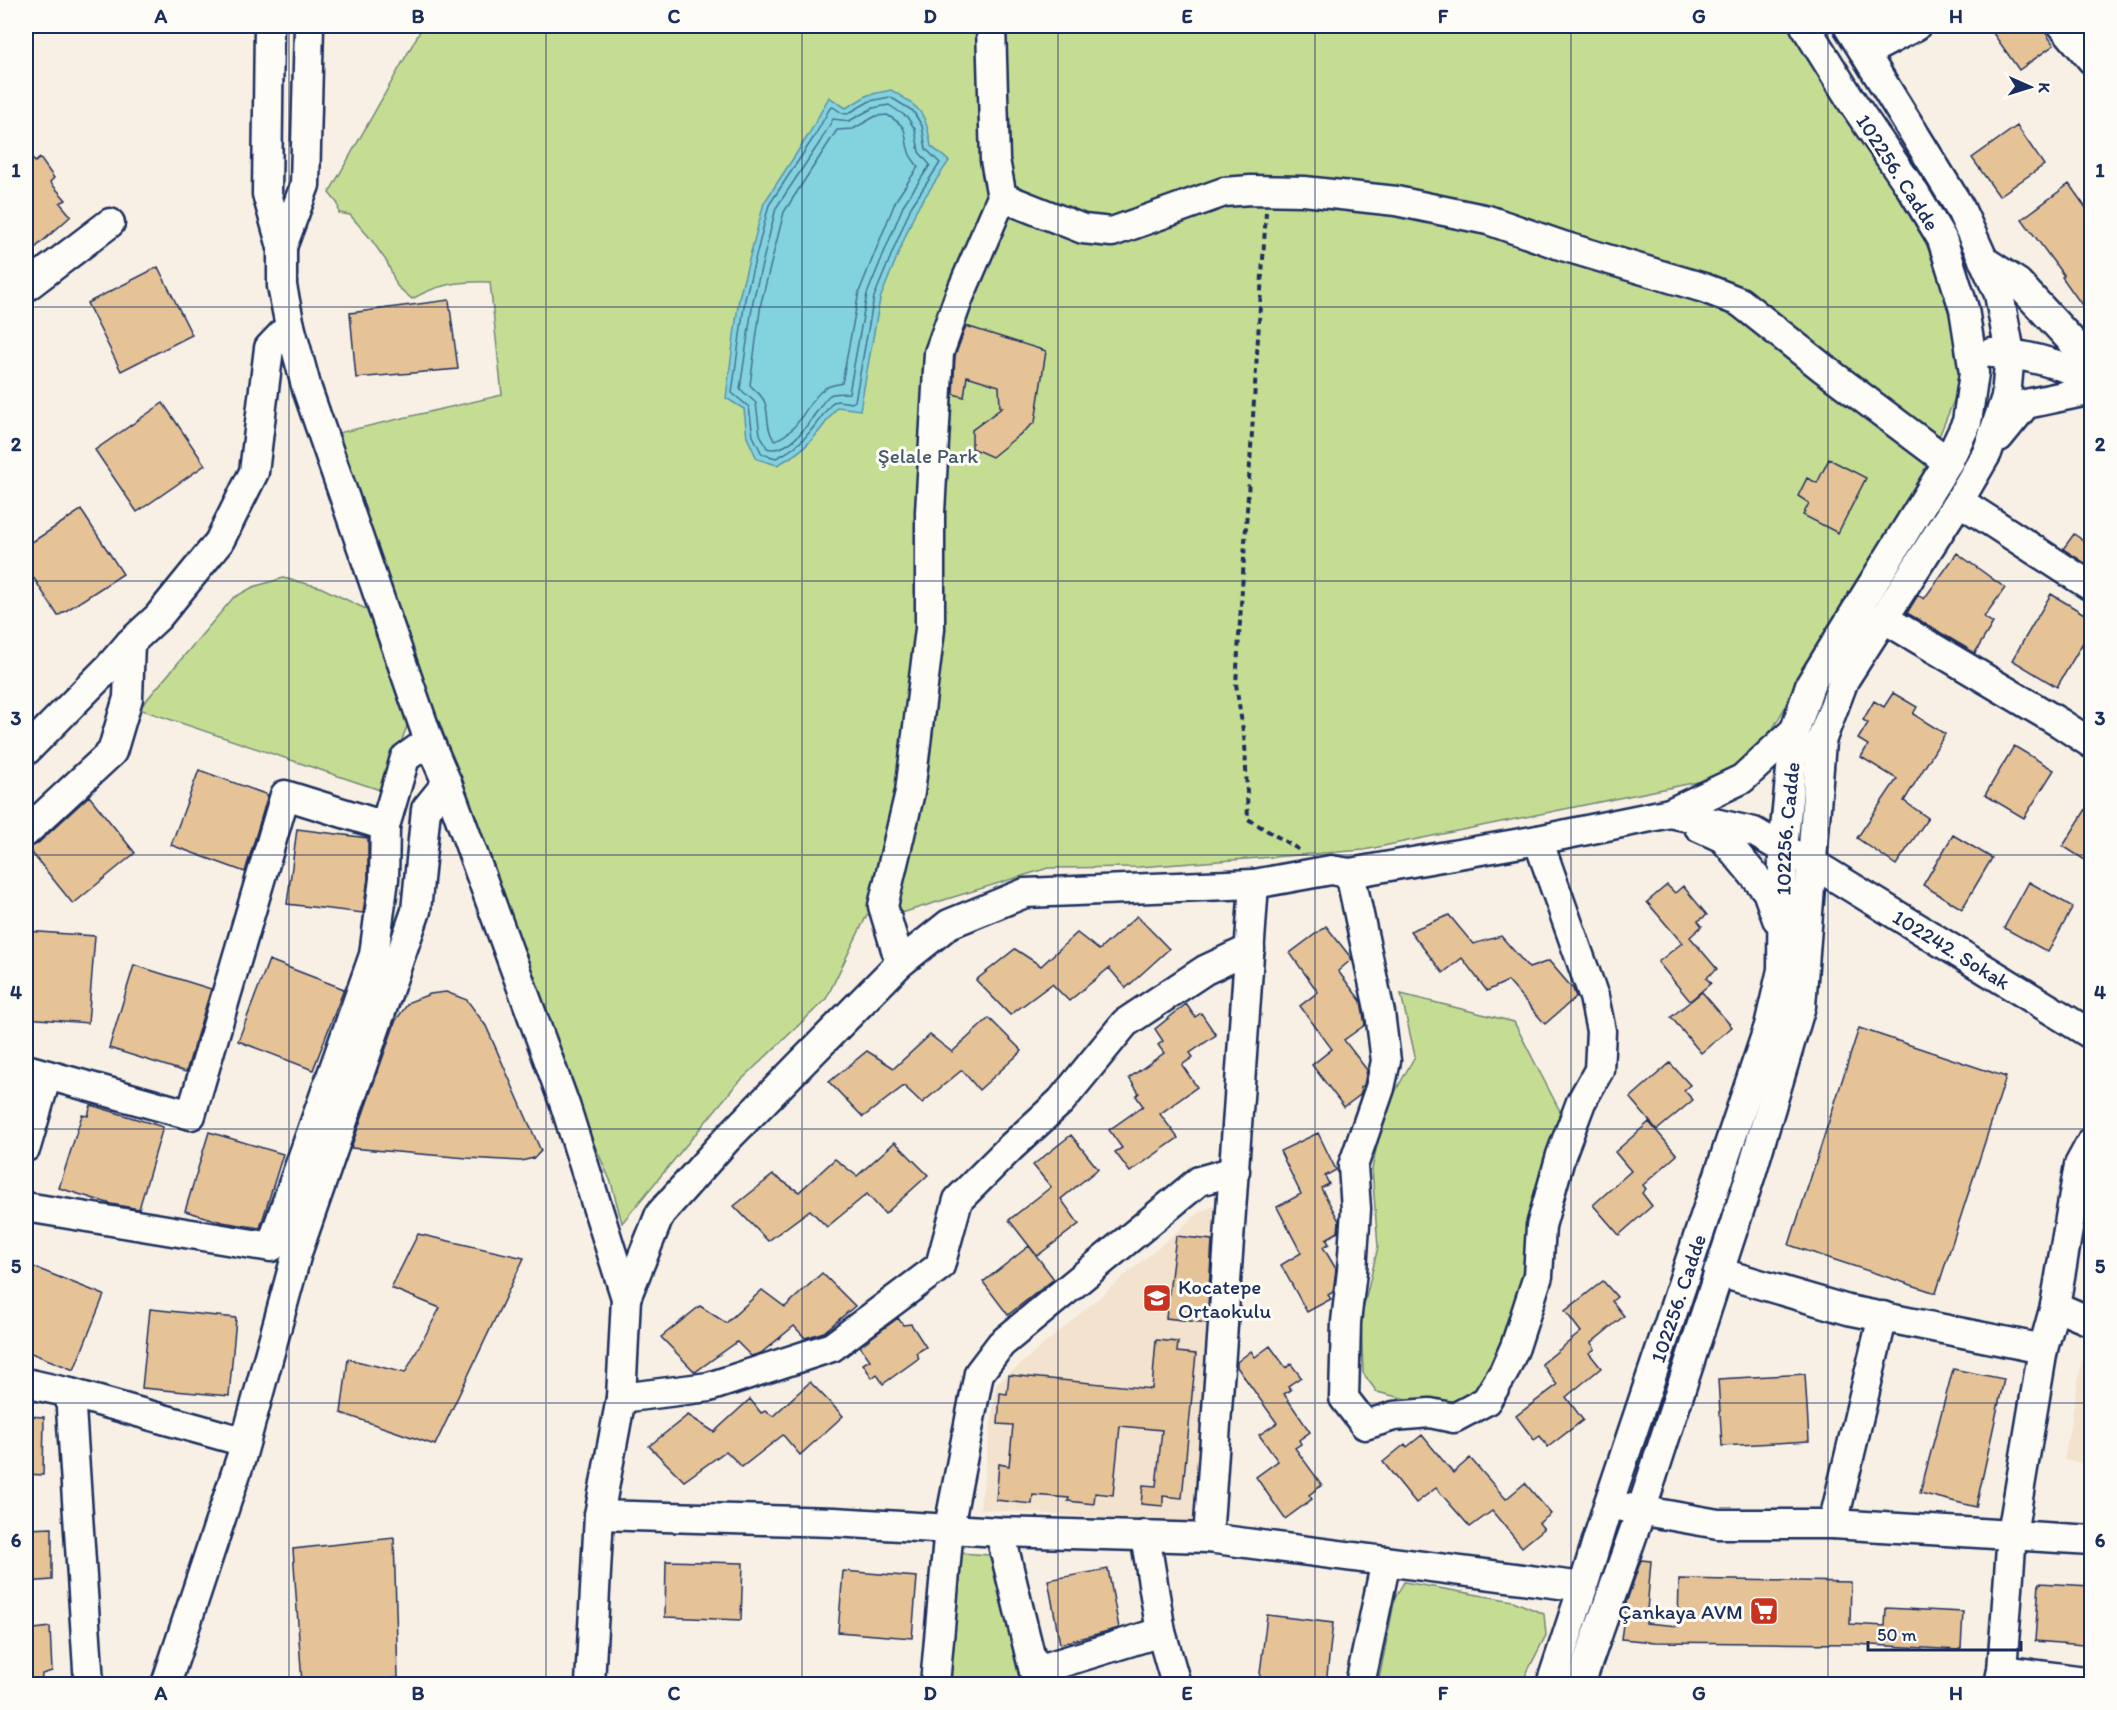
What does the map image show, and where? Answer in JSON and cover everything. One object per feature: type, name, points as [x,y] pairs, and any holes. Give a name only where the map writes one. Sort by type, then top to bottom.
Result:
[{"type":"street","points":[[269,26],[267,194],[282,247],[282,286],[290,326],[308,389],[429,741],[447,783],[565,1105],[626,1298]]},
{"type":"street","points":[[282,247],[305,185],[309,26]]},
{"type":"street","points":[[900,963],[883,906],[910,792],[930,629],[930,512],[939,353],[959,297],[1002,197],[995,160],[991,26]]},
{"type":"street","name":"102256. Cadde","points":[[1551,1684],[1608,1504],[1769,1026],[1782,970],[1783,849],[1795,730],[1810,685],[1948,462],[1967,422],[1974,373],[1964,309],[1941,239],[1916,194],[1853,103],[1805,26]]},
{"type":"street","name":"102256. Cadde","points":[[1580,1684],[1641,1511],[1751,1174],[1801,1006],[1821,741],[1844,680],[1959,501],[1986,453],[2006,397],[2010,353],[1999,294],[1960,208],[1848,26]]},
{"type":"street","points":[[1865,53],[1916,26]]},
{"type":"street","points":[[2063,26],[2091,60]]},
{"type":"street","points":[[1002,197],[1083,229],[1112,232],[1224,192],[1267,190],[1304,191],[1396,201],[1488,220],[1563,246],[1704,288],[1740,302],[1948,462]]},
{"type":"street","points":[[26,287],[110,223]]},
{"type":"street","points":[[1983,260],[2018,283],[2091,363]]},
{"type":"street","points":[[26,751],[158,617],[219,542],[254,472],[269,348],[290,326]]},
{"type":"street","points":[[1971,353],[2010,353],[2075,371],[2091,378]]},
{"type":"street","points":[[1986,453],[2026,404],[2091,390]]},
{"type":"street","points":[[1959,501],[2091,587]]},
{"type":"street","points":[[1883,618],[2060,723],[2091,744]]},
{"type":"street","points":[[26,832],[112,752],[128,698],[130,643]]},
{"type":"street","points":[[590,1684],[599,1515],[621,1398],[626,1298],[660,1214],[726,1140],[900,963],[949,924],[1025,893],[1254,884],[1538,840],[1670,813],[1742,779],[1795,730]]},
{"type":"street","points":[[26,1207],[271,1247],[374,955],[384,879],[386,826],[405,758],[429,741]]},
{"type":"street","points":[[166,1684],[246,1442],[297,1253],[416,911],[426,809],[447,783]]},
{"type":"street","points":[[26,1147],[36,1072],[191,1115],[285,795],[386,826]]},
{"type":"street","points":[[1670,813],[1724,838],[1767,891],[1782,931]]},
{"type":"street","name":"102242. Sokak","points":[[1670,813],[1754,832],[1812,863],[2091,1035]]},
{"type":"street","points":[[1341,871],[1380,1013],[1386,1061],[1380,1088],[1353,1166],[1356,1209],[1346,1322],[1344,1398],[1365,1425],[1394,1416],[1430,1413],[1454,1418],[1486,1401],[1504,1372],[1515,1347],[1538,1275],[1541,1227],[1561,1155],[1581,1102],[1599,1070],[1601,1031],[1594,997],[1538,840]]},
{"type":"street","points":[[1208,1538],[1254,884]]},
{"type":"street","points":[[621,1398],[709,1387],[832,1347],[940,1266],[958,1200],[1061,1101],[1125,1023],[1205,970],[1250,949]]},
{"type":"street","points":[[2091,1141],[2079,1165],[2055,1306],[2043,1349],[2012,1534],[2001,1677],[2091,1682]]},
{"type":"street","points":[[935,1684],[949,1527],[979,1373],[995,1351],[1010,1337],[1198,1181],[1235,1171]]},
{"type":"street","points":[[1718,1272],[1848,1310],[2043,1349]]},
{"type":"street","points":[[2055,1306],[2091,1322]]},
{"type":"street","points":[[1833,1524],[1883,1316]]},
{"type":"street","points":[[26,1383],[246,1442]]},
{"type":"street","points":[[70,1393],[89,1684]]},
{"type":"street","points":[[1608,1504],[1718,1524],[1833,1524],[2091,1540]]},
{"type":"street","points":[[599,1515],[949,1527],[1000,1532],[1208,1538],[1583,1587]]},
{"type":"street","points":[[1000,1532],[1035,1678],[1161,1632]]},
{"type":"street","points":[[1145,1535],[1161,1632],[1176,1684]]},
{"type":"street","points":[[1360,1684],[1386,1561]]},
{"type":"path","points":[[1267,190],[1236,684],[1245,744],[1248,819],[1341,871]]},
{"type":"shaded area","name":"Kocatepe Ortaokulu","points":[[1223,1202],[1198,1525],[980,1509],[996,1385],[1201,1211]]},
{"type":"shaded area","points":[[2092,1359],[2091,1464],[2064,1460],[2082,1360]]},
{"type":"green space","name":"Şelale Park","points":[[423,26],[1794,26],[1926,243],[1962,345],[1959,388],[1916,492],[1893,524],[1774,726],[1756,751],[1722,777],[1364,850],[1139,867],[1048,868],[905,912],[867,915],[826,999],[735,1086],[622,1223],[611,1182],[558,1063],[445,737],[412,654],[334,434],[502,395],[490,282],[450,284],[412,299],[397,286],[387,262],[370,238],[350,215],[339,213],[338,204],[329,193]]},
{"type":"green space","points":[[283,578],[320,587],[366,609],[410,718],[383,791],[139,709],[233,598],[253,587]]},
{"type":"green space","points":[[1401,994],[1514,1022],[1563,1117],[1531,1270],[1503,1375],[1452,1410],[1377,1392],[1363,1373],[1361,1318],[1378,1247],[1372,1169],[1384,1112],[1415,1056]]},
{"type":"green space","points":[[959,1553],[1006,1556],[1037,1684],[949,1684]]},
{"type":"green space","points":[[1404,1582],[1513,1601],[1544,1614],[1546,1635],[1521,1684],[1378,1684],[1395,1598]]},
{"type":"water","points":[[891,90],[909,101],[920,112],[927,125],[931,146],[949,161],[916,210],[880,299],[860,410],[837,407],[811,440],[777,465],[757,459],[747,437],[744,409],[726,398],[739,298],[764,203],[809,134],[829,97],[846,108],[868,95]]},
{"type":"building","points":[[1988,26],[2041,26],[2054,45],[2019,70]]},
{"type":"building","points":[[2017,126],[2044,165],[1999,196],[1972,158]]},
{"type":"building","points":[[26,151],[35,162],[40,158],[54,178],[50,182],[66,200],[60,203],[71,216],[26,256]]},
{"type":"building","points":[[2069,184],[2091,215],[2091,318],[2062,277],[2064,276],[2022,219]]},
{"type":"building","points":[[158,267],[192,335],[121,371],[87,303]]},
{"type":"building","points":[[449,300],[458,369],[356,378],[350,313]]},
{"type":"building","points":[[966,326],[1046,351],[1035,422],[992,457],[972,448],[972,430],[1003,407],[1000,407],[999,386],[967,376],[964,397],[953,394],[955,356]]},
{"type":"building","points":[[163,403],[205,465],[137,512],[95,450]]},
{"type":"building","points":[[1829,459],[1866,478],[1838,533],[1803,515],[1809,503],[1798,496],[1807,478],[1817,483]]},
{"type":"building","points":[[81,510],[123,574],[58,616],[26,566],[26,546]]},
{"type":"building","points":[[2074,534],[2091,546],[2091,567],[2063,549]]},
{"type":"building","points":[[1957,553],[2005,588],[1984,617],[1993,623],[1975,653],[1907,613],[1918,595],[1924,599]]},
{"type":"building","points":[[2051,594],[2091,618],[2091,629],[2057,687],[2012,660]]},
{"type":"building","points":[[1893,693],[1917,707],[1913,714],[1945,734],[1904,801],[1928,818],[1896,865],[1857,838],[1897,779],[1861,757],[1868,745],[1858,739],[1868,723],[1863,720],[1874,701],[1884,707]]},
{"type":"building","points":[[2014,746],[2054,770],[2024,818],[1985,795]]},
{"type":"building","points":[[199,770],[268,795],[245,872],[171,845]]},
{"type":"building","points":[[89,796],[135,853],[73,904],[28,848],[37,844]]},
{"type":"building","points":[[2091,801],[2091,864],[2063,846]]},
{"type":"building","points":[[297,829],[368,838],[368,878],[363,913],[287,904]]},
{"type":"building","points":[[1953,835],[1992,858],[1962,909],[1923,885]]},
{"type":"building","points":[[2029,882],[2073,907],[2048,952],[2004,928]]},
{"type":"building","points":[[1667,885],[1675,893],[1683,886],[1707,915],[1698,921],[1702,926],[1690,937],[1717,969],[1706,978],[1711,983],[1690,1001],[1658,962],[1682,943],[1647,902]]},
{"type":"building","points":[[1449,915],[1473,944],[1501,936],[1529,968],[1549,961],[1573,989],[1576,997],[1545,1024],[1508,981],[1487,991],[1462,958],[1443,973],[1410,931]]},
{"type":"building","points":[[1137,916],[1169,949],[1126,988],[1109,968],[1069,1001],[1052,984],[1010,1015],[976,980],[1015,949],[1041,966],[1077,933],[1099,950]]},
{"type":"building","points":[[1326,926],[1352,959],[1338,971],[1361,1001],[1365,1025],[1344,1040],[1367,1070],[1364,1085],[1360,1088],[1362,1090],[1360,1095],[1344,1107],[1312,1065],[1332,1049],[1300,1006],[1318,992],[1290,953]]},
{"type":"building","points":[[26,931],[95,936],[88,1023],[26,1018]]},
{"type":"building","points":[[269,960],[344,989],[313,1070],[238,1041]]},
{"type":"building","points":[[134,965],[211,989],[186,1072],[109,1048]]},
{"type":"building","points":[[446,992],[467,1000],[486,1026],[541,1151],[534,1158],[521,1161],[351,1148],[396,1020],[409,1002],[430,994]]},
{"type":"building","points":[[1702,992],[1732,1027],[1701,1053],[1671,1017]]},
{"type":"building","points":[[1186,1004],[1195,1017],[1201,1013],[1216,1035],[1190,1053],[1193,1057],[1182,1065],[1197,1087],[1160,1114],[1178,1138],[1130,1172],[1115,1152],[1122,1148],[1109,1130],[1143,1106],[1136,1096],[1139,1093],[1129,1078],[1164,1053],[1158,1045],[1163,1041],[1155,1029]]},
{"type":"building","points":[[989,1018],[1022,1051],[979,1090],[962,1070],[922,1103],[904,1086],[863,1117],[829,1082],[867,1051],[894,1068],[930,1035],[952,1052]]},
{"type":"building","points":[[1859,1028],[2006,1077],[1936,1293],[1789,1245]]},
{"type":"building","points":[[1670,1063],[1690,1085],[1684,1090],[1693,1100],[1657,1130],[1630,1098]]},
{"type":"building","points":[[91,1105],[163,1127],[139,1209],[111,1204],[59,1188],[82,1115],[88,1116]]},
{"type":"building","points":[[1649,1122],[1677,1155],[1643,1185],[1646,1189],[1642,1193],[1652,1206],[1619,1235],[1593,1205],[1631,1171],[1615,1152]]},
{"type":"building","points":[[209,1132],[283,1154],[260,1228],[222,1222],[185,1211]]},
{"type":"building","points":[[1318,1133],[1336,1170],[1325,1176],[1329,1184],[1321,1188],[1339,1221],[1338,1232],[1326,1239],[1329,1244],[1323,1247],[1336,1269],[1333,1292],[1328,1295],[1331,1299],[1307,1312],[1281,1265],[1301,1253],[1277,1207],[1301,1194],[1280,1151]]},
{"type":"building","points":[[1071,1135],[1098,1169],[1061,1199],[1079,1224],[1037,1256],[1009,1220],[1051,1187],[1033,1165]]},
{"type":"building","points":[[895,1142],[928,1175],[885,1214],[867,1194],[827,1227],[810,1210],[768,1241],[734,1206],[773,1175],[799,1192],[835,1159],[857,1176]]},
{"type":"building","points":[[418,1234],[524,1258],[435,1445],[341,1413],[348,1359],[405,1373],[440,1308],[391,1288]]},
{"type":"building","points":[[1176,1236],[1212,1240],[1207,1323],[1166,1318]]},
{"type":"building","points":[[1029,1246],[1054,1279],[1008,1315],[983,1282]]},
{"type":"building","points":[[26,1264],[104,1295],[74,1370],[26,1351]]},
{"type":"building","points":[[822,1273],[855,1306],[824,1332],[805,1338],[794,1326],[761,1353],[751,1356],[737,1342],[695,1372],[661,1337],[700,1306],[726,1323],[762,1290],[785,1307]]},
{"type":"building","points":[[1603,1281],[1617,1297],[1612,1301],[1624,1316],[1591,1343],[1595,1349],[1589,1353],[1601,1368],[1566,1397],[1583,1420],[1548,1447],[1540,1436],[1534,1440],[1516,1416],[1557,1385],[1542,1364],[1581,1332],[1565,1311]]},
{"type":"building","points":[[150,1309],[236,1318],[229,1396],[142,1388]]},
{"type":"building","points":[[898,1318],[903,1325],[911,1324],[926,1347],[916,1353],[919,1358],[883,1384],[877,1374],[872,1378],[863,1364],[870,1360],[860,1346]]},
{"type":"building","points":[[1156,1340],[1178,1342],[1177,1352],[1196,1354],[1182,1498],[1163,1496],[1163,1506],[1141,1504],[1143,1485],[1156,1486],[1162,1430],[1120,1426],[1113,1495],[1095,1493],[1094,1504],[1068,1501],[1069,1498],[1033,1495],[1032,1504],[996,1500],[999,1464],[1009,1466],[1013,1425],[998,1424],[1000,1393],[1007,1394],[1009,1375],[1152,1389]]},
{"type":"building","points":[[1270,1346],[1286,1368],[1291,1364],[1301,1377],[1288,1386],[1291,1390],[1284,1394],[1310,1432],[1299,1440],[1301,1444],[1295,1448],[1322,1485],[1309,1495],[1312,1499],[1285,1519],[1256,1477],[1278,1461],[1259,1435],[1277,1423],[1237,1367],[1237,1362],[1251,1351],[1255,1357]]},
{"type":"building","points":[[1953,1369],[2004,1379],[1976,1507],[1920,1493]]},
{"type":"building","points":[[1805,1374],[1809,1441],[1722,1446],[1718,1379]]},
{"type":"building","points":[[810,1382],[843,1416],[800,1455],[783,1435],[742,1467],[726,1451],[684,1481],[649,1446],[688,1415],[714,1432],[750,1399],[761,1413],[765,1411],[773,1416]]},
{"type":"building","points":[[26,1416],[44,1417],[43,1475],[26,1474]]},
{"type":"building","points":[[1422,1435],[1453,1473],[1470,1458],[1506,1499],[1525,1483],[1551,1514],[1539,1523],[1544,1529],[1522,1547],[1492,1511],[1470,1527],[1436,1488],[1416,1503],[1383,1462],[1405,1444],[1407,1447]]},
{"type":"building","points":[[52,1528],[52,1580],[26,1582],[26,1529]]},
{"type":"building","points":[[394,1538],[398,1678],[332,1684],[302,1684],[293,1549]]},
{"type":"building","name":"Çankaya AVM","points":[[1641,1560],[1651,1561],[1646,1623],[1678,1626],[1679,1579],[1851,1582],[1850,1624],[1885,1626],[1886,1608],[1963,1612],[1961,1648],[1959,1650],[1854,1644],[1655,1642],[1621,1639],[1626,1603]]},
{"type":"building","points":[[666,1561],[743,1563],[741,1620],[665,1617]]},
{"type":"building","points":[[1108,1569],[1119,1628],[1060,1644],[1048,1580]]},
{"type":"building","points":[[843,1571],[917,1577],[912,1638],[838,1632]]},
{"type":"building","points":[[2039,1583],[2091,1586],[2091,1632],[2085,1631],[2084,1645],[2035,1641]]},
{"type":"building","points":[[1267,1615],[1333,1623],[1326,1684],[1259,1682]]},
{"type":"building","points":[[50,1627],[52,1671],[42,1674],[41,1684],[26,1684],[26,1630]]},
{"type":"place","name":"Kocatepe Ortaokulu","points":[[1157,1298]]},
{"type":"place","name":"Çankaya AVM","points":[[1764,1611]]}]
